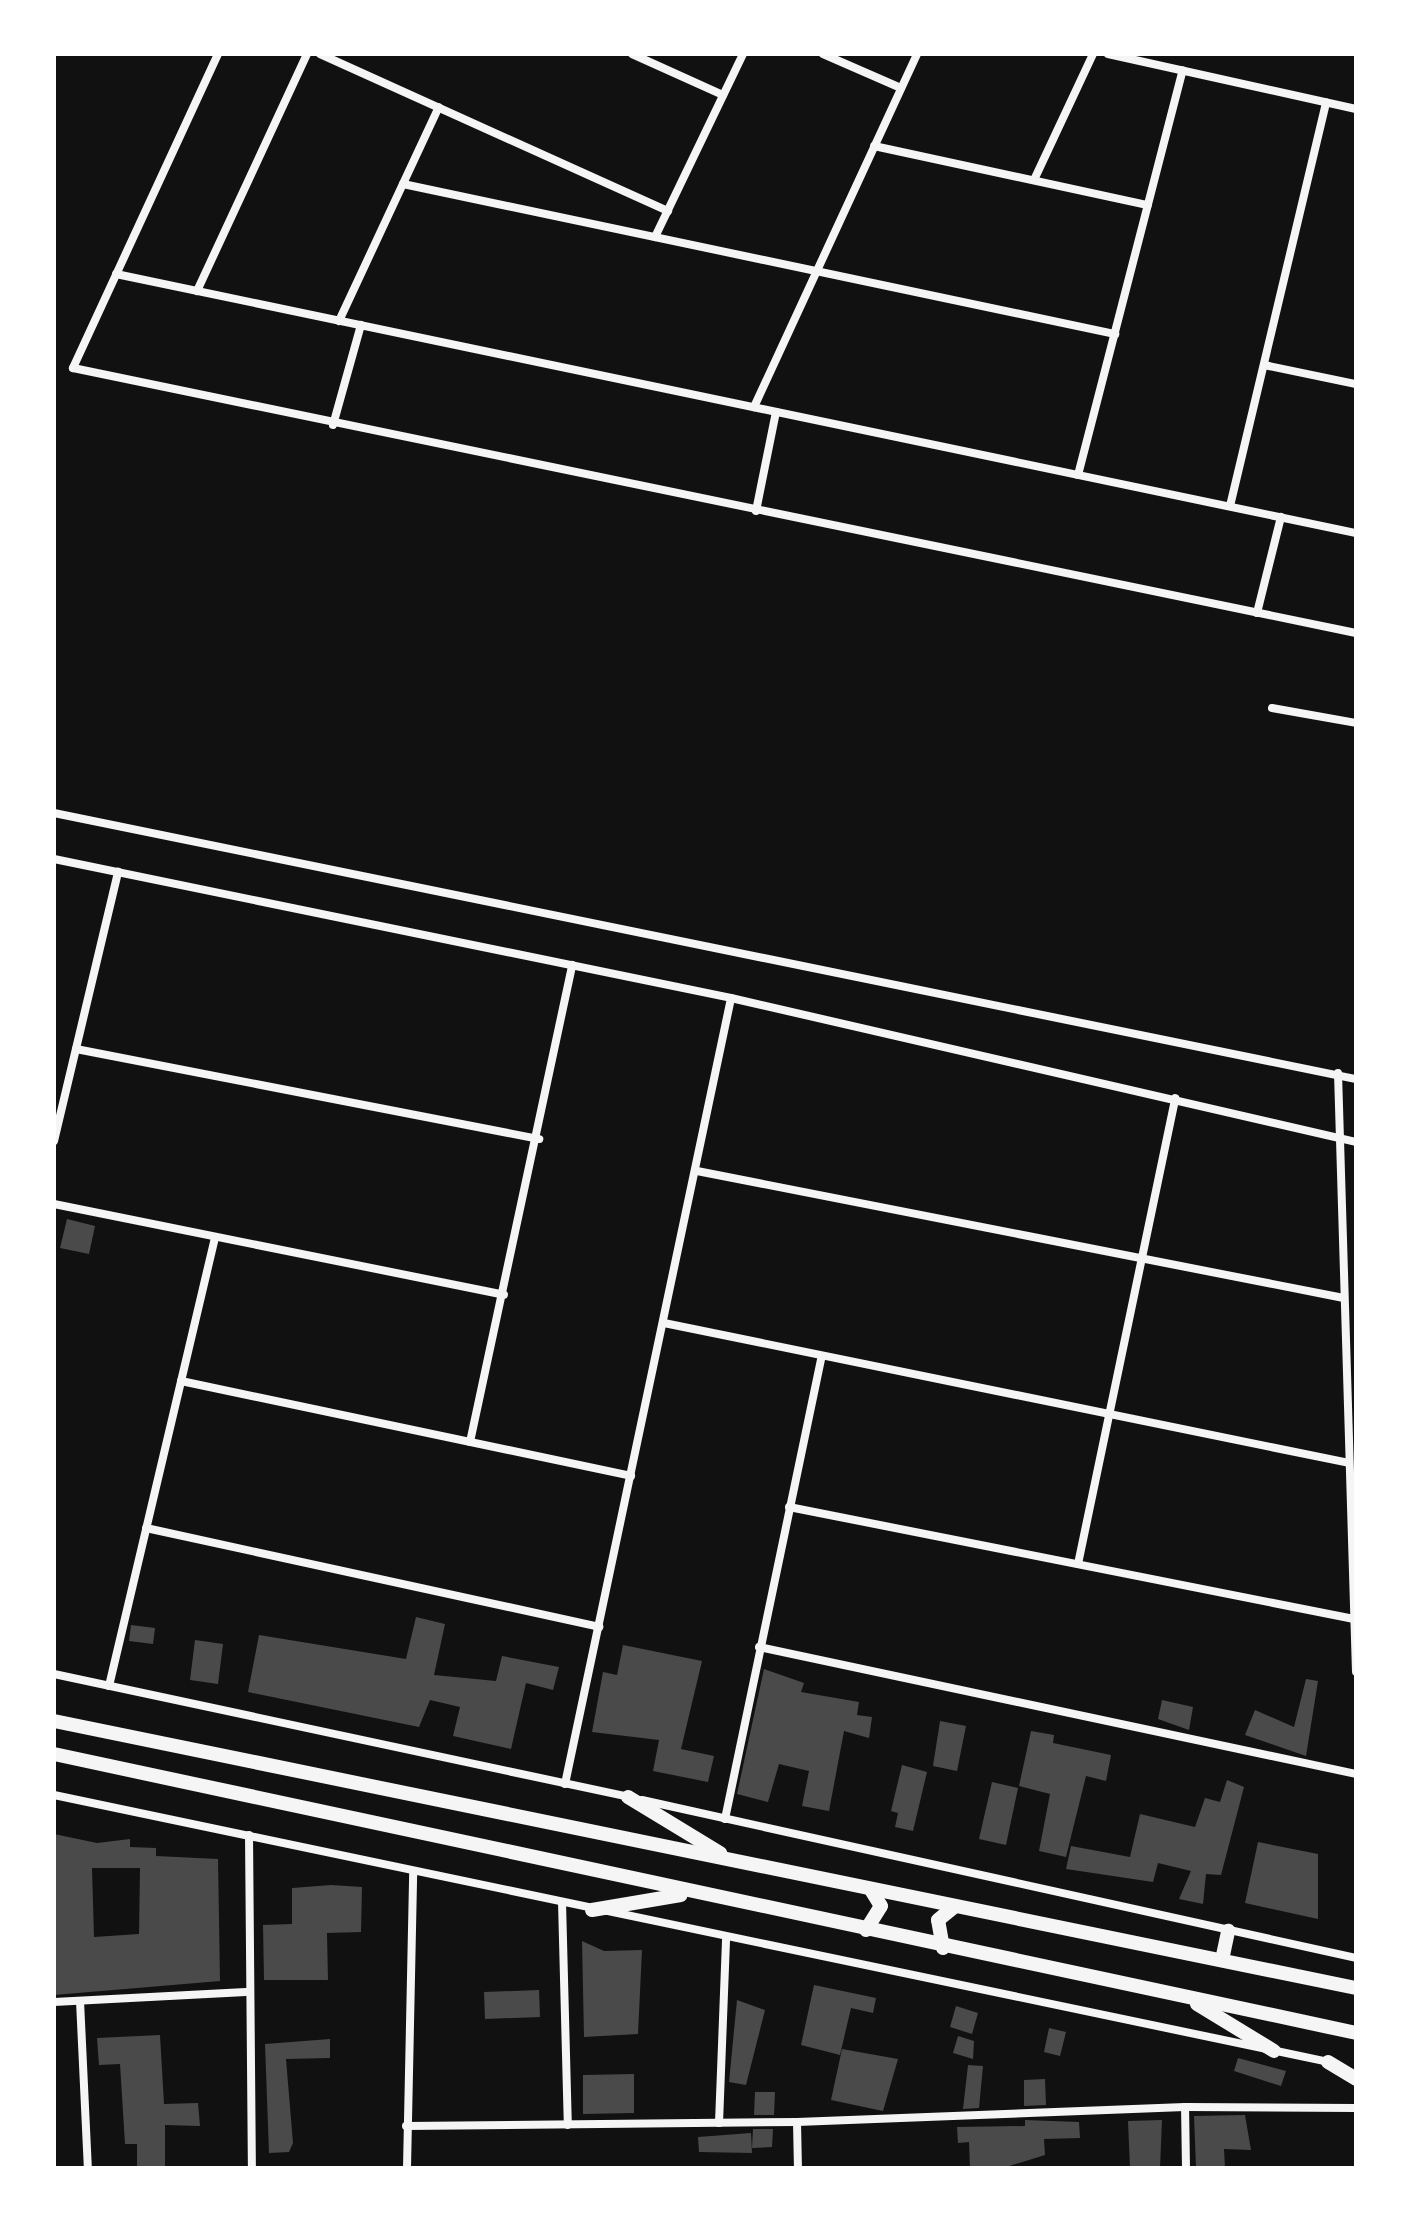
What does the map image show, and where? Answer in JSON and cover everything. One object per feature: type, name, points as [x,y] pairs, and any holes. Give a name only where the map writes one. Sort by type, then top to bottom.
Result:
[{"type":"main road","points":[[54,1721],[1356,1988]]},
{"type":"main road","points":[[54,1754],[943,1948],[1356,2033]]},
{"type":"main road","points":[[628,1797],[711,1849],[751,1864]]},
{"type":"main road","points":[[866,1930],[881,1906],[871,1890]]},
{"type":"main road","points":[[592,1910],[694,1894]]},
{"type":"main road","points":[[943,1948],[938,1920],[954,1907]]},
{"type":"main road","points":[[1222,1960],[1228,1931]]},
{"type":"main road","points":[[1174,1995],[1274,2051]]},
{"type":"main road","points":[[1328,2062],[1356,2079]]},
{"type":"street","points":[[218,54],[73,368],[333,425],[1356,633]]},
{"type":"street","points":[[197,291],[307,54]]},
{"type":"street","points":[[320,54],[668,211]]},
{"type":"street","points":[[632,54],[723,95]]},
{"type":"street","points":[[655,237],[743,54]]},
{"type":"street","points":[[823,54],[901,88]]},
{"type":"street","points":[[754,407],[917,54]]},
{"type":"street","points":[[1034,180],[1093,54]]},
{"type":"street","points":[[1108,54],[1356,109]]},
{"type":"street","points":[[1078,475],[1183,70]]},
{"type":"street","points":[[1230,506],[1326,102]]},
{"type":"street","points":[[339,321],[439,107]]},
{"type":"street","points":[[874,146],[1148,205]]},
{"type":"street","points":[[403,184],[1115,334]]},
{"type":"street","points":[[116,274],[1356,533]]},
{"type":"street","points":[[333,425],[361,325]]},
{"type":"street","points":[[1264,365],[1356,384]]},
{"type":"street","points":[[756,511],[776,412]]},
{"type":"street","points":[[1257,613],[1281,517]]},
{"type":"street","points":[[1272,708],[1356,723]]},
{"type":"street","points":[[54,813],[1356,1079]]},
{"type":"street","points":[[54,859],[731,998],[1356,1142]]},
{"type":"street","points":[[54,1141],[118,872]]},
{"type":"street","points":[[470,1442],[539,1139],[572,965]]},
{"type":"street","points":[[565,1784],[697,1171],[731,998]]},
{"type":"street","points":[[76,1049],[539,1139]]},
{"type":"street","points":[[1338,1073],[1356,1672]]},
{"type":"street","points":[[1078,1564],[1175,1098]]},
{"type":"street","points":[[697,1171],[1344,1298]]},
{"type":"street","points":[[54,1204],[504,1295]]},
{"type":"street","points":[[109,1686],[215,1237]]},
{"type":"street","points":[[664,1323],[1349,1463]]},
{"type":"street","points":[[725,1819],[822,1356]]},
{"type":"street","points":[[181,1381],[631,1476]]},
{"type":"street","points":[[789,1507],[1354,1619]]},
{"type":"street","points":[[146,1528],[599,1627]]},
{"type":"street","points":[[759,1647],[1356,1774]]},
{"type":"street","points":[[54,1674],[1356,1958]]},
{"type":"street","points":[[54,1795],[249,1835],[413,1874],[562,1902],[726,1939],[1356,2068]]},
{"type":"street","points":[[249,1835],[246,1992],[252,2168]]},
{"type":"street","points":[[407,2168],[413,1874]]},
{"type":"street","points":[[562,1902],[568,2125]]},
{"type":"street","points":[[719,2123],[726,1939]]},
{"type":"street","points":[[54,2002],[246,1992]]},
{"type":"street","points":[[80,2001],[88,2168]]},
{"type":"street","points":[[406,2126],[797,2122],[1185,2107],[1356,2108]]},
{"type":"street","points":[[1185,2107],[1186,2168]]},
{"type":"street","points":[[797,2122],[798,2168]]},
{"type":"building","points":[[67,1219],[95,1226],[89,1254],[60,1248]]},
{"type":"building","points":[[416,1617],[445,1624],[434,1675],[496,1681],[502,1656],[559,1667],[553,1690],[526,1683],[511,1749],[453,1736],[460,1707],[430,1700],[419,1727],[248,1692],[259,1635],[406,1659]]},
{"type":"building","points":[[131,1625],[155,1628],[153,1644],[129,1641]]},
{"type":"building","points":[[195,1640],[223,1644],[218,1684],[190,1680]]},
{"type":"building","points":[[623,1645],[702,1661],[681,1749],[714,1756],[708,1782],[653,1771],[659,1740],[592,1732],[603,1672],[617,1675]]},
{"type":"building","points":[[764,1669],[804,1683],[801,1692],[859,1702],[857,1715],[872,1717],[869,1738],[844,1731],[829,1811],[802,1806],[809,1771],[779,1764],[768,1802],[737,1794]]},
{"type":"building","points":[[1306,1679],[1318,1681],[1306,1756],[1245,1735],[1255,1710],[1294,1727]]},
{"type":"building","points":[[1162,1700],[1193,1707],[1189,1730],[1158,1719]]},
{"type":"building","points":[[940,1721],[966,1726],[957,1771],[933,1766]]},
{"type":"building","points":[[1031,1731],[1054,1735],[1053,1743],[1111,1755],[1106,1781],[1086,1776],[1066,1857],[1039,1851],[1050,1794],[1019,1786]]},
{"type":"building","points":[[902,1765],[927,1772],[913,1831],[895,1827],[898,1813],[891,1811]]},
{"type":"building","points":[[1227,1780],[1244,1787],[1221,1875],[1206,1874],[1203,1904],[1179,1899],[1191,1871],[1158,1863],[1153,1882],[1066,1869],[1071,1846],[1130,1857],[1140,1814],[1195,1827],[1205,1798],[1220,1802]]},
{"type":"building","points":[[992,1782],[1018,1788],[1006,1845],[979,1839]]},
{"type":"building","points":[[54,1834],[97,1843],[130,1839],[130,1847],[156,1848],[156,1856],[218,1859],[220,1981],[54,1995]],"holes":[[[92,1868],[140,1868],[139,1934],[94,1937]]]},
{"type":"building","points":[[1258,1842],[1318,1854],[1318,1919],[1245,1903]]},
{"type":"building","points":[[331,1885],[362,1887],[361,1932],[327,1933],[328,1980],[264,1980],[263,1925],[292,1924],[292,1888]]},
{"type":"building","points":[[582,1941],[604,1951],[642,1950],[638,2034],[584,2037]]},
{"type":"building","points":[[814,1985],[876,1998],[873,2013],[851,2008],[840,2055],[801,2045]]},
{"type":"building","points":[[539,1990],[540,2017],[485,2019],[484,1992]]},
{"type":"building","points":[[737,2000],[765,2010],[746,2085],[729,2082]]},
{"type":"building","points":[[956,2006],[978,2013],[972,2034],[950,2027]]},
{"type":"building","points":[[1049,2028],[1066,2032],[1060,2056],[1044,2052]]},
{"type":"building","points":[[160,2035],[164,2104],[198,2103],[200,2126],[165,2125],[165,2167],[137,2166],[137,2144],[125,2144],[120,2064],[99,2065],[97,2038]]},
{"type":"building","points":[[958,2036],[974,2041],[973,2059],[953,2053]]},
{"type":"building","points":[[330,2039],[330,2058],[286,2059],[293,2143],[289,2152],[269,2153],[265,2044]]},
{"type":"building","points":[[842,2049],[898,2059],[883,2111],[831,2100]]},
{"type":"building","points":[[1238,2058],[1286,2071],[1281,2086],[1234,2071]]},
{"type":"building","points":[[968,2065],[983,2066],[979,2108],[963,2109]]},
{"type":"building","points":[[634,2074],[634,2113],[583,2114],[583,2075]]},
{"type":"building","points":[[1045,2079],[1046,2105],[1024,2106],[1024,2080]]},
{"type":"building","points":[[755,2092],[775,2092],[774,2115],[754,2115]]},
{"type":"building","points":[[1245,2115],[1251,2150],[1224,2149],[1225,2168],[1196,2168],[1194,2116]]},
{"type":"building","points":[[1025,2120],[1079,2122],[1080,2138],[1044,2139],[1045,2155],[1003,2168],[970,2168],[969,2142],[958,2143],[957,2127],[1025,2126]]},
{"type":"building","points":[[1162,2120],[1160,2168],[1130,2168],[1128,2121]]},
{"type":"building","points":[[753,2129],[773,2129],[772,2147],[752,2148]]},
{"type":"building","points":[[751,2133],[752,2153],[699,2152],[698,2137]]}]
